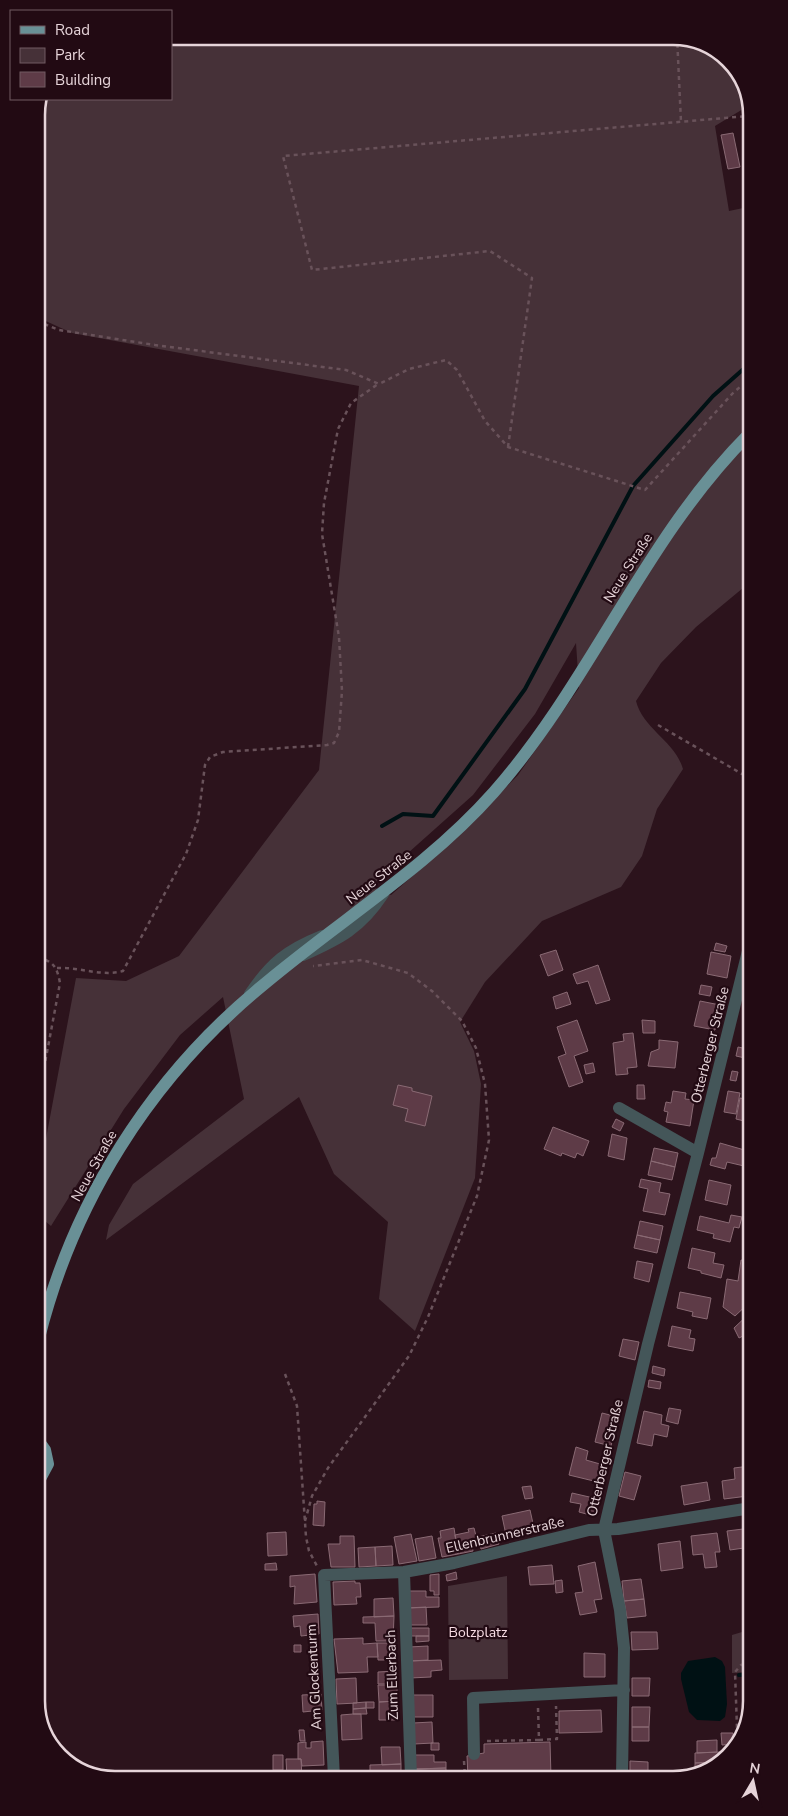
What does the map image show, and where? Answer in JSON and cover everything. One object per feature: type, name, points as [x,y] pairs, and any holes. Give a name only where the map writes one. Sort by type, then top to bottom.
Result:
[{"type":"main road","name":"Neue Straße","points":[[45,1318],[63,1260],[90,1201],[138,1118],[168,1078],[224,1019],[248,997],[416,868],[456,832],[525,755],[556,711],[667,533],[743,433]]},
{"type":"main road","points":[[45,1450],[48,1464],[45,1470]]},
{"type":"street","points":[[299,958],[338,940],[370,914],[383,894]]},
{"type":"street","points":[[248,997],[265,971],[296,947],[334,931]]},
{"type":"street","name":"Otterberger Straße","points":[[622,1771],[624,1648],[620,1610],[604,1530],[648,1344],[698,1153],[743,995]]},
{"type":"street","points":[[618,1108],[698,1153]]},
{"type":"street","name":"Ellenbrunnerstraße","points":[[324,1575],[404,1572],[454,1563],[589,1530],[604,1530],[743,1509]]},
{"type":"street","name":"Zum Ellerbach","points":[[404,1572],[411,1771]]},
{"type":"street","name":"Am Glockenturm","points":[[324,1575],[334,1771]]},
{"type":"street","points":[[474,1748],[474,1698],[624,1690]]},
{"type":"path","points":[[677,45],[681,122]]},
{"type":"path","points":[[508,447],[532,278],[490,251],[312,270],[283,156],[743,116]]},
{"type":"path","points":[[45,324],[59,330],[136,342],[346,370],[378,384]]},
{"type":"path","points":[[58,968],[70,967],[111,974],[123,971],[132,959],[186,854],[198,820],[205,765],[210,757],[223,752],[334,743],[339,732],[342,690],[339,637],[322,534],[324,502],[338,429],[351,403],[378,384],[409,369],[446,360],[457,370],[485,421],[508,447],[645,490],[743,384]]},
{"type":"path","points":[[658,725],[743,775]]},
{"type":"path","points":[[45,960],[50,961],[58,968],[60,983],[45,1062]]},
{"type":"path","points":[[305,1521],[312,1496],[328,1468],[409,1356],[428,1317],[477,1196],[489,1140],[485,1084],[476,1048],[462,1021],[432,991],[408,973],[362,960],[309,966]]},
{"type":"path","points":[[285,1374],[297,1406],[309,1552],[324,1575]]},
{"type":"path","points":[[737,1729],[735,1672],[743,1664]]},
{"type":"path","points":[[538,1696],[539,1740]]},
{"type":"path","points":[[474,1748],[557,1739],[556,1710]]},
{"type":"green space","points":[[172,45],[678,45],[696,49],[716,59],[731,76],[739,92],[742,109],[715,126],[729,211],[743,208],[743,588],[696,627],[661,663],[636,701],[645,719],[673,750],[683,769],[657,809],[642,856],[621,887],[542,921],[485,982],[460,1022],[474,1051],[481,1084],[475,1178],[415,1331],[379,1299],[388,1222],[334,1174],[299,1097],[106,1240],[109,1225],[133,1184],[244,1099],[223,997],[180,1035],[124,1109],[51,1226],[45,1221],[45,1144],[76,978],[126,981],[179,956],[319,770],[359,386],[72,333],[45,321],[47,100],[172,100]],"holes":[[[576,643],[579,688],[518,775],[459,835],[391,895],[371,886],[473,795],[535,714]]]},
{"type":"green space","name":"Bolzplatz","points":[[507,1576],[508,1679],[449,1680],[448,1586]]},
{"type":"green space","points":[[743,1632],[743,1672],[732,1673],[732,1635]]},
{"type":"shaded area","points":[[715,1657],[722,1661],[725,1667],[727,1704],[725,1717],[720,1721],[697,1720],[689,1712],[681,1673],[688,1661]]},
{"type":"building","points":[[733,133],[740,167],[728,169],[721,135]]},
{"type":"building","points":[[716,943],[727,946],[725,952],[714,950]]},
{"type":"building","points":[[556,950],[563,970],[548,976],[540,955]]},
{"type":"building","points":[[711,952],[731,956],[727,978],[707,974]]},
{"type":"building","points":[[598,965],[610,1000],[596,1004],[588,981],[577,984],[573,974]]},
{"type":"building","points":[[701,985],[712,987],[710,996],[699,994]]},
{"type":"building","points":[[567,992],[571,1004],[556,1009],[553,997]]},
{"type":"building","points":[[700,1001],[720,1005],[715,1030],[694,1026]]},
{"type":"building","points":[[577,1020],[588,1051],[574,1056],[583,1082],[569,1087],[558,1057],[566,1054],[557,1027]]},
{"type":"building","points":[[642,1020],[655,1021],[655,1033],[643,1033]]},
{"type":"building","points":[[633,1033],[637,1067],[627,1068],[628,1074],[616,1075],[613,1043],[624,1041],[623,1034]]},
{"type":"building","points":[[659,1040],[678,1042],[675,1068],[648,1066],[651,1052],[659,1049]]},
{"type":"building","points":[[738,1047],[743,1048],[743,1058],[736,1056]]},
{"type":"building","points":[[593,1063],[595,1072],[586,1074],[584,1065]]},
{"type":"building","points":[[732,1071],[738,1072],[736,1081],[730,1080]]},
{"type":"building","points":[[398,1085],[432,1096],[425,1126],[405,1121],[408,1109],[393,1105]]},
{"type":"building","points":[[637,1085],[644,1085],[645,1099],[637,1099]]},
{"type":"building","points":[[673,1091],[686,1093],[685,1099],[694,1100],[690,1126],[666,1122],[668,1112],[664,1111],[666,1102],[671,1103]]},
{"type":"building","points":[[728,1091],[740,1093],[736,1114],[724,1112]]},
{"type":"building","points":[[740,1098],[743,1099],[743,1121],[736,1119]]},
{"type":"building","points":[[616,1119],[624,1123],[620,1131],[612,1127]]},
{"type":"building","points":[[553,1127],[589,1141],[583,1156],[577,1153],[575,1158],[562,1153],[561,1156],[544,1149]]},
{"type":"building","points":[[612,1134],[627,1138],[624,1160],[608,1156]]},
{"type":"building","points":[[720,1143],[743,1150],[743,1166],[727,1162],[725,1169],[710,1165],[712,1158],[716,1158]]},
{"type":"building","points":[[654,1148],[678,1153],[675,1167],[651,1161]]},
{"type":"building","points":[[651,1161],[675,1167],[672,1180],[648,1175]]},
{"type":"building","points":[[641,1179],[661,1183],[659,1192],[670,1194],[665,1215],[643,1211],[648,1189],[639,1187]]},
{"type":"building","points":[[709,1180],[731,1185],[727,1205],[705,1200]]},
{"type":"building","points":[[731,1215],[742,1217],[739,1228],[734,1227],[730,1242],[713,1238],[714,1234],[697,1230],[700,1216],[729,1223]]},
{"type":"building","points":[[640,1221],[663,1226],[660,1240],[637,1235]]},
{"type":"building","points":[[637,1235],[660,1240],[657,1253],[634,1248]]},
{"type":"building","points":[[692,1248],[715,1253],[713,1263],[724,1265],[721,1278],[688,1268]]},
{"type":"building","points":[[741,1260],[743,1260],[743,1308],[735,1316],[723,1307],[727,1279],[738,1281]]},
{"type":"building","points":[[637,1261],[653,1264],[649,1282],[634,1278]]},
{"type":"building","points":[[680,1292],[711,1298],[707,1319],[692,1316],[693,1312],[677,1308]]},
{"type":"building","points":[[743,1320],[743,1336],[739,1338],[734,1328]]},
{"type":"building","points":[[672,1326],[691,1330],[689,1338],[695,1339],[693,1351],[668,1346]]},
{"type":"building","points":[[623,1339],[639,1342],[635,1360],[619,1356]]},
{"type":"building","points":[[653,1366],[665,1369],[664,1376],[652,1373]]},
{"type":"building","points":[[649,1380],[661,1382],[660,1389],[648,1387]]},
{"type":"building","points":[[669,1408],[681,1410],[678,1424],[666,1421]]},
{"type":"building","points":[[644,1411],[662,1415],[661,1424],[669,1426],[667,1437],[654,1434],[652,1446],[637,1443]]},
{"type":"building","points":[[602,1413],[618,1417],[611,1446],[595,1442]]},
{"type":"building","points":[[576,1447],[588,1451],[586,1460],[607,1466],[602,1483],[569,1475]]},
{"type":"building","points":[[743,1467],[743,1497],[724,1499],[722,1481],[735,1479],[734,1468]]},
{"type":"building","points":[[625,1472],[641,1476],[634,1500],[619,1496]]},
{"type":"building","points":[[707,1482],[710,1500],[684,1505],[681,1486]]},
{"type":"building","points":[[531,1486],[533,1498],[525,1499],[522,1487]]},
{"type":"building","points":[[572,1493],[598,1499],[594,1516],[579,1512],[581,1504],[570,1502]]},
{"type":"building","points":[[317,1501],[325,1502],[324,1526],[313,1525],[314,1504],[317,1504]]},
{"type":"building","points":[[530,1510],[534,1528],[506,1535],[502,1516]]},
{"type":"building","points":[[454,1528],[458,1554],[442,1557],[438,1538],[441,1538],[440,1531]]},
{"type":"building","points":[[474,1528],[477,1540],[471,1541],[473,1551],[458,1554],[455,1535],[469,1532],[468,1529]]},
{"type":"building","points":[[743,1529],[743,1548],[730,1550],[727,1531]]},
{"type":"building","points":[[286,1532],[287,1555],[268,1556],[267,1533]]},
{"type":"building","points":[[496,1533],[499,1544],[481,1549],[478,1537]]},
{"type":"building","points":[[717,1533],[720,1552],[715,1552],[717,1567],[705,1568],[703,1554],[693,1555],[691,1536]]},
{"type":"building","points":[[411,1534],[417,1561],[399,1564],[394,1537]]},
{"type":"building","points":[[340,1536],[354,1536],[355,1567],[331,1567],[328,1544],[340,1544]]},
{"type":"building","points":[[432,1536],[436,1558],[419,1561],[415,1539]]},
{"type":"building","points":[[680,1541],[683,1568],[661,1571],[658,1544]]},
{"type":"building","points":[[392,1546],[393,1565],[376,1566],[375,1547]]},
{"type":"building","points":[[375,1547],[376,1566],[359,1567],[358,1548]]},
{"type":"building","points":[[595,1562],[602,1599],[594,1600],[597,1612],[580,1615],[575,1593],[583,1592],[578,1566]]},
{"type":"building","points":[[276,1563],[277,1570],[265,1570],[265,1564]]},
{"type":"building","points":[[552,1565],[554,1584],[530,1585],[528,1567]]},
{"type":"building","points":[[456,1572],[457,1579],[447,1581],[446,1575]]},
{"type":"building","points":[[315,1574],[317,1602],[294,1604],[295,1586],[290,1587],[290,1576]]},
{"type":"building","points":[[439,1574],[439,1595],[434,1595],[434,1591],[430,1591],[430,1575]]},
{"type":"building","points":[[641,1579],[644,1599],[624,1601],[622,1581]]},
{"type":"building","points":[[562,1580],[563,1592],[556,1593],[555,1581]]},
{"type":"building","points":[[355,1581],[355,1583],[360,1583],[361,1597],[356,1597],[357,1604],[334,1605],[333,1582]]},
{"type":"building","points":[[407,1591],[426,1591],[426,1597],[439,1597],[439,1607],[407,1608]]},
{"type":"building","points":[[393,1598],[394,1616],[374,1617],[374,1599]]},
{"type":"building","points":[[644,1599],[646,1616],[627,1618],[624,1601]]},
{"type":"building","points":[[426,1607],[427,1625],[408,1625],[407,1608]]},
{"type":"building","points":[[318,1614],[319,1634],[301,1636],[300,1626],[294,1627],[293,1616]]},
{"type":"building","points":[[394,1616],[393,1641],[376,1641],[375,1623],[363,1623],[363,1617]]},
{"type":"building","points":[[411,1628],[429,1628],[429,1636],[411,1636]]},
{"type":"building","points":[[631,1632],[657,1632],[658,1649],[632,1650]]},
{"type":"building","points":[[416,1636],[429,1636],[429,1641],[416,1642]]},
{"type":"building","points":[[363,1638],[363,1644],[377,1643],[378,1657],[367,1657],[368,1672],[338,1673],[334,1639]]},
{"type":"building","points":[[377,1643],[396,1643],[396,1660],[378,1660]]},
{"type":"building","points":[[294,1645],[301,1645],[301,1652],[294,1652]]},
{"type":"building","points":[[428,1646],[428,1660],[410,1661],[409,1647]]},
{"type":"building","points":[[584,1653],[605,1654],[605,1677],[584,1677]]},
{"type":"building","points":[[441,1660],[442,1670],[431,1671],[431,1677],[410,1678],[410,1661]]},
{"type":"building","points":[[395,1671],[395,1684],[378,1684],[378,1672]]},
{"type":"building","points":[[356,1678],[357,1703],[337,1704],[336,1679]]},
{"type":"building","points":[[632,1678],[650,1678],[649,1696],[632,1696]]},
{"type":"building","points":[[378,1685],[397,1685],[397,1701],[379,1702]]},
{"type":"building","points":[[321,1694],[322,1710],[303,1712],[302,1695]]},
{"type":"building","points":[[411,1695],[433,1695],[433,1717],[412,1717]]},
{"type":"building","points":[[397,1701],[398,1720],[379,1720],[379,1702]]},
{"type":"building","points":[[366,1702],[374,1702],[374,1708],[366,1708]]},
{"type":"building","points":[[366,1702],[366,1708],[353,1709],[353,1703]]},
{"type":"building","points":[[632,1707],[650,1707],[649,1727],[632,1727]]},
{"type":"building","points":[[366,1708],[367,1714],[353,1714],[353,1709]]},
{"type":"building","points":[[601,1710],[602,1732],[559,1733],[559,1711]]},
{"type":"building","points":[[361,1714],[362,1739],[342,1740],[341,1715]]},
{"type":"building","points":[[432,1722],[433,1743],[414,1744],[413,1723]]},
{"type":"building","points":[[632,1727],[649,1727],[649,1741],[632,1741]]},
{"type":"building","points":[[299,1730],[304,1730],[305,1741],[300,1741]]},
{"type":"building","points":[[721,1733],[733,1733],[733,1736],[728,1745],[722,1745]]},
{"type":"building","points":[[717,1740],[717,1752],[697,1753],[697,1741]]},
{"type":"building","points":[[323,1741],[324,1765],[302,1766],[301,1759],[298,1759],[298,1743],[306,1742],[306,1748],[311,1748],[311,1742]]},
{"type":"building","points":[[550,1742],[551,1771],[468,1771],[467,1756],[484,1753],[484,1744]]},
{"type":"building","points":[[431,1743],[439,1743],[439,1750],[431,1750]]},
{"type":"building","points":[[381,1747],[400,1747],[401,1764],[382,1765]]},
{"type":"building","points":[[720,1752],[708,1762],[695,1763],[695,1753]]},
{"type":"building","points":[[273,1755],[283,1755],[283,1770],[273,1770]]},
{"type":"building","points":[[415,1755],[434,1755],[434,1762],[446,1762],[446,1768],[415,1769]]},
{"type":"building","points":[[286,1759],[301,1759],[302,1771],[287,1771]]},
{"type":"building","points":[[630,1761],[648,1762],[648,1771],[630,1771]]},
{"type":"building","points":[[707,1762],[695,1767],[695,1763]]},
{"type":"building","points":[[401,1764],[401,1771],[370,1771],[370,1765]]},
{"type":"building","points":[[446,1768],[446,1771],[415,1771],[415,1769]]},
{"type":"waterway","points":[[382,826],[403,814],[433,816],[525,689],[633,486],[713,396],[743,369]]},
{"type":"waterway","points":[[739,1675],[743,1675]]}]
